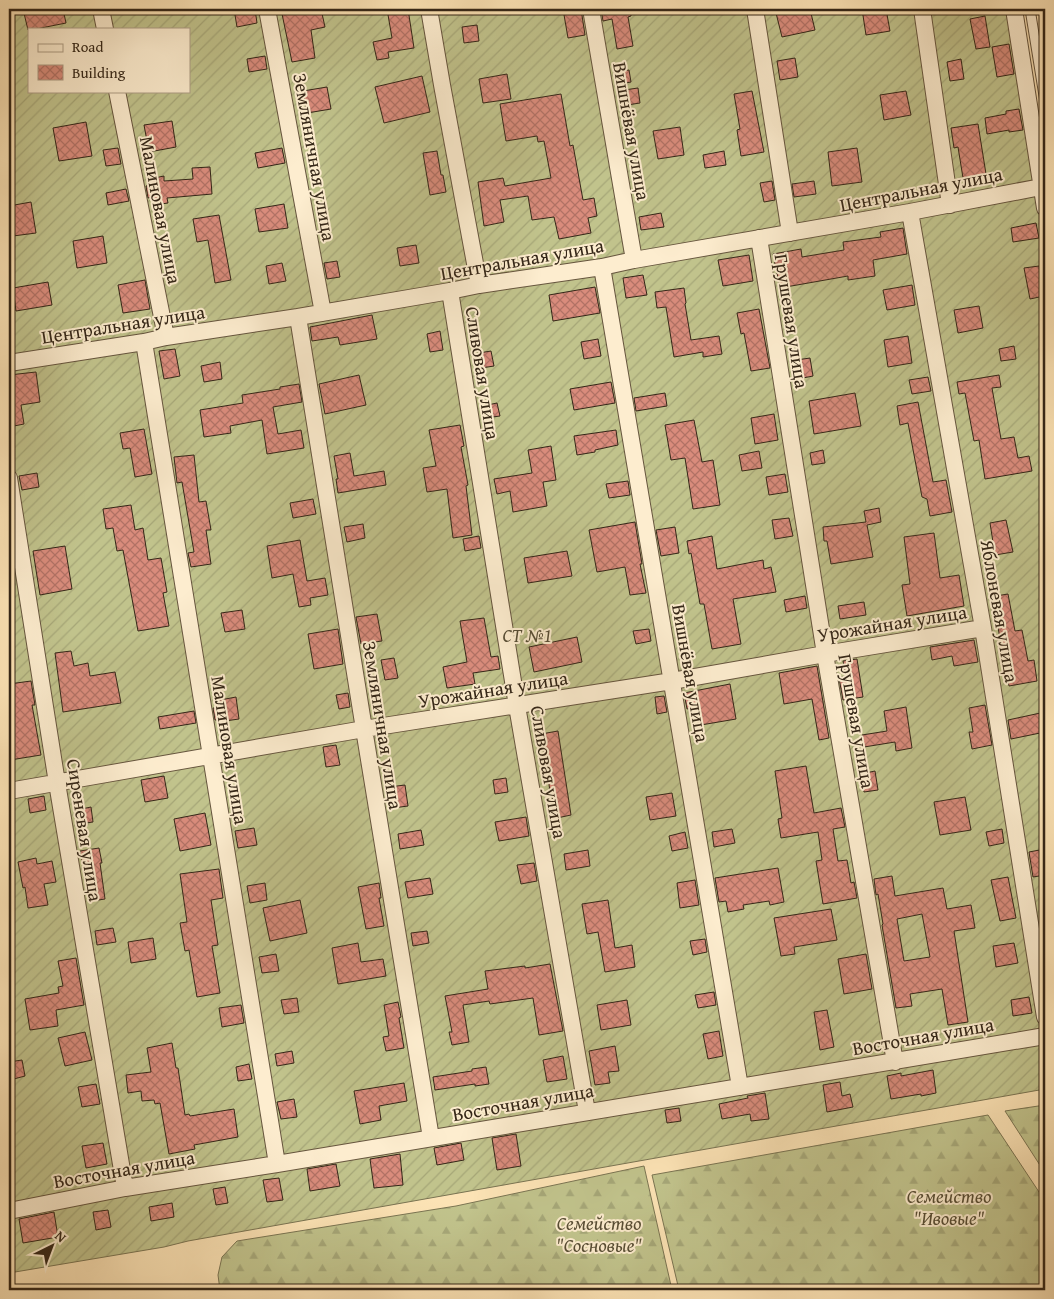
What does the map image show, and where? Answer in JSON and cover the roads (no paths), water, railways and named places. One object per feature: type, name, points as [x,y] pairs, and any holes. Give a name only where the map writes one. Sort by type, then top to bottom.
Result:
[{"type":"street","points":[[101,9],[105,28]]},
{"type":"street","name":"Земляничная улица","points":[[267,9],[323,313]]},
{"type":"street","name":"Сливовая улица","points":[[429,9],[479,285]]},
{"type":"street","name":"Вишнёвая улица","points":[[592,9],[634,260]]},
{"type":"street","name":"Грушевая улица","points":[[755,9],[790,233]]},
{"type":"street","points":[[922,9],[950,205]]},
{"type":"street","points":[[1014,9],[1045,208]]},
{"type":"street","name":"Малиновая улица","points":[[117,92],[166,337]]},
{"type":"street","name":"Центральная улица","points":[[9,363],[450,292],[479,285],[602,266],[950,205],[1041,187]]},
{"type":"street","name":"Яблоневая улица","points":[[910,212],[983,628],[1045,1017]]},
{"type":"street","name":"Грушевая улица","points":[[759,238],[825,654],[894,1062]]},
{"type":"street","name":"Вишнёвая улица","points":[[602,266],[740,1087]]},
{"type":"street","name":"Сливовая улица","points":[[450,292],[517,706],[587,1112]]},
{"type":"street","name":"Земляничная улица","points":[[298,317],[431,1138]]},
{"type":"street","name":"Малиновая улица","points":[[144,342],[277,1164]]},
{"type":"street","name":"Сиреневая улица","points":[[9,478],[124,1188]]},
{"type":"street","name":"Урожайная улица","points":[[9,791],[364,729],[672,681],[983,628]]},
{"type":"street","name":"Восточная улица","points":[[9,1210],[124,1188],[1045,1036]]},
{"type":"lane","points":[[1030,9],[1045,102]]},
{"type":"park label","name":"СТ №1","points":[[527,635]]},
{"type":"park label","name":"Семейство \"Ивовые\"","points":[[949,1207]]},
{"type":"park label","name":"Семейство \"Сосновые\"","points":[[599,1234]]}]
